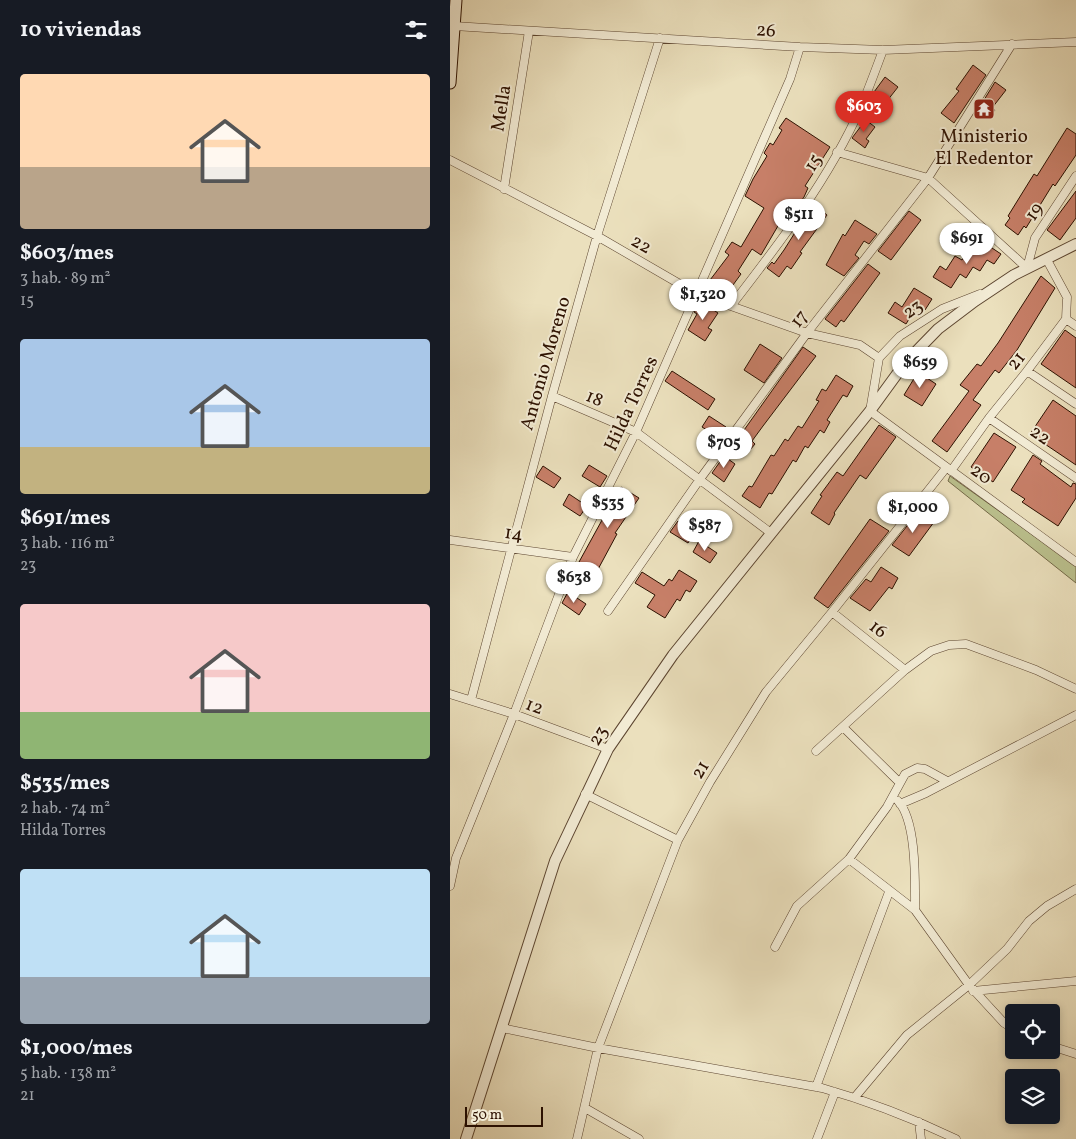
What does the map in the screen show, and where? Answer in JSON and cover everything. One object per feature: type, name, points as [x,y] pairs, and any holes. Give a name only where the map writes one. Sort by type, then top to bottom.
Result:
[{"type":"main road","points":[[450,83],[456,0]]},
{"type":"street","name":"26","points":[[454,26],[800,47],[883,50],[1076,42]]},
{"type":"street","name":"Mella","points":[[504,189],[529,31]]},
{"type":"street","name":"Antonio Moreno","points":[[471,700],[597,236],[660,38]]},
{"type":"street","name":"17","points":[[608,611],[700,479],[807,333],[928,178],[1012,44]]},
{"type":"street","name":"Hilda Torres","points":[[450,886],[456,858],[514,714],[573,557],[636,432],[790,79],[800,47]]},
{"type":"street","name":"15","points":[[731,306],[784,237],[838,152],[861,107],[883,50]]},
{"type":"street","points":[[838,152],[928,178],[1027,268]]},
{"type":"street","name":"22","points":[[450,160],[597,236],[697,294],[807,333],[860,345],[880,358]]},
{"type":"street","name":"19","points":[[1027,268],[1035,238],[1076,176]]},
{"type":"street","name":"23","points":[[466,1139],[555,861],[585,794],[608,749],[673,656],[870,411],[905,363],[938,329],[993,289],[1027,268],[1047,260],[1076,244]]},
{"type":"street","points":[[1047,260],[1067,297],[1066,319],[1076,326]]},
{"type":"street","name":"23","points":[[870,411],[880,358],[900,336],[942,309],[993,289]]},
{"type":"street","name":"21","points":[[577,1139],[598,1048],[678,840],[710,782],[766,692],[949,469],[1066,319]]},
{"type":"street","points":[[1027,371],[1076,404]]},
{"type":"street","name":"18","points":[[552,396],[636,432],[770,533]]},
{"type":"street","name":"20","points":[[870,411],[1076,562]]},
{"type":"street","name":"22","points":[[988,418],[1076,478]]},
{"type":"street","name":"14","points":[[450,540],[573,557]]},
{"type":"street","name":"16","points":[[832,612],[905,670]]},
{"type":"street","points":[[816,752],[905,670],[931,651],[966,644],[1036,670],[1076,689]]},
{"type":"street","name":"12","points":[[450,694],[514,714],[608,749]]},
{"type":"street","points":[[900,804],[1076,715]]},
{"type":"street","points":[[844,727],[900,784]]},
{"type":"street","points":[[775,947],[797,906],[848,859],[893,796],[905,774],[917,768],[924,769],[946,781]]},
{"type":"street","points":[[585,794],[678,840]]},
{"type":"street","points":[[893,796],[900,804],[911,834],[915,861],[915,910]]},
{"type":"street","points":[[848,859],[915,910],[973,988],[1005,1024]]},
{"type":"street","points":[[973,988],[1029,921],[1047,906],[1076,889]]},
{"type":"street","points":[[816,1087],[890,892]]},
{"type":"street","points":[[855,1097],[907,1035],[961,992],[973,988],[1076,981]]},
{"type":"street","points":[[502,1028],[598,1048],[816,1087],[855,1097],[920,1122],[956,1139]]},
{"type":"street","points":[[1060,1049],[1076,1054]]},
{"type":"street","points":[[817,1139],[835,1092]]},
{"type":"street","points":[[585,1108],[639,1139]]},
{"type":"street","points":[[920,1122],[920,1139]]},
{"type":"green space","points":[[950,476],[1076,566],[1076,583],[948,481]]},
{"type":"building","points":[[973,65],[986,75],[954,123],[941,113],[959,91],[956,89]]},
{"type":"building","points":[[885,77],[898,87],[887,101],[874,92]]},
{"type":"building","points":[[995,82],[1006,90],[992,108],[995,110],[990,116],[979,108]]},
{"type":"building","points":[[862,117],[875,127],[866,139],[869,141],[865,148],[852,138],[861,126],[859,124]]},
{"type":"building","points":[[786,118],[830,147],[805,186],[808,188],[804,197],[787,222],[782,219],[761,255],[752,249],[738,271],[741,274],[725,296],[707,284],[729,255],[725,252],[732,242],[741,247],[764,208],[745,196],[767,156],[764,153],[770,143],[773,145],[782,130],[779,128]]},
{"type":"building","points":[[1067,128],[1076,134],[1076,155],[1055,186],[1053,184],[1026,228],[1024,226],[1018,235],[1005,225],[1010,218],[1008,216],[1034,174],[1037,176]]},
{"type":"building","points":[[1076,191],[1076,218],[1060,240],[1047,230]]},
{"type":"building","points":[[813,204],[827,215],[800,252],[802,253],[791,269],[787,266],[779,277],[767,268],[772,262],[774,264]]},
{"type":"building","points":[[909,211],[921,220],[891,260],[878,251]]},
{"type":"building","points":[[855,220],[877,234],[869,244],[864,241],[855,255],[859,258],[844,276],[826,265],[843,234],[845,236]]},
{"type":"building","points":[[983,242],[1001,254],[994,264],[987,260],[980,271],[973,267],[966,278],[960,274],[951,288],[933,277],[940,266],[946,270],[955,256],[962,260],[969,249],[976,254]]},
{"type":"building","points":[[868,264],[880,273],[844,322],[841,320],[836,327],[825,319]]},
{"type":"building","points":[[1041,276],[1055,288],[1017,350],[999,373],[995,370],[973,400],[981,405],[947,452],[932,441],[969,391],[960,385],[977,364],[981,366]]},
{"type":"building","points":[[914,288],[932,299],[925,310],[918,305],[906,324],[888,313],[895,302],[902,307]]},
{"type":"building","points":[[700,301],[718,313],[708,328],[712,330],[705,341],[688,330],[697,314],[694,312]]},
{"type":"building","points":[[1065,330],[1076,338],[1076,388],[1041,364]]},
{"type":"building","points":[[760,344],[782,358],[764,383],[744,370]]},
{"type":"building","points":[[803,347],[816,356],[752,441],[755,444],[750,450],[737,440]]},
{"type":"building","points":[[672,371],[715,399],[708,410],[665,381]]},
{"type":"building","points":[[918,372],[936,384],[922,406],[904,395]]},
{"type":"building","points":[[836,375],[853,386],[847,397],[843,395],[827,420],[830,422],[824,433],[820,430],[808,448],[805,446],[796,462],[793,460],[772,494],[769,493],[760,508],[742,496],[749,486],[752,487],[771,455],[774,456],[785,439],[788,441],[798,426],[802,428],[819,401],[816,400],[822,389],[826,391]]},
{"type":"building","points":[[1053,400],[1076,416],[1076,465],[1030,434]]},
{"type":"building","points":[[709,416],[726,427],[720,438],[702,427]]},
{"type":"building","points":[[879,425],[896,437],[866,479],[860,475],[834,513],[829,525],[811,513],[822,496],[820,495],[837,472],[843,476]]},
{"type":"building","points":[[994,433],[1016,447],[993,482],[971,467]]},
{"type":"building","points":[[1033,455],[1042,461],[1040,464],[1071,487],[1073,483],[1076,484],[1076,498],[1058,526],[1022,502],[1025,499],[1011,490]]},
{"type":"building","points":[[724,456],[735,464],[724,482],[712,473]]},
{"type":"building","points":[[589,465],[607,476],[600,487],[582,476]]},
{"type":"building","points":[[543,466],[561,478],[554,488],[536,477]]},
{"type":"building","points":[[621,487],[639,498],[615,533],[617,534],[596,573],[579,562],[607,511],[605,510]]},
{"type":"building","points":[[569,494],[587,506],[580,516],[563,505]]},
{"type":"building","points":[[918,512],[934,522],[909,556],[892,545]]},
{"type":"building","points":[[870,519],[889,531],[828,608],[814,598]]},
{"type":"building","points":[[678,521],[695,532],[688,543],[670,532]]},
{"type":"building","points":[[699,541],[717,553],[710,563],[693,552]]},
{"type":"building","points":[[881,567],[898,578],[892,589],[889,587],[870,611],[850,598],[866,579],[871,582]]},
{"type":"building","points":[[679,570],[697,581],[690,592],[686,590],[680,601],[677,599],[665,618],[647,607],[655,595],[635,583],[642,572],[664,586],[669,579],[672,581]]},
{"type":"building","points":[[568,592],[586,604],[579,615],[562,603]]},
{"type":"place","name":"Ministerio El Redentor","points":[[984,109]]}]
